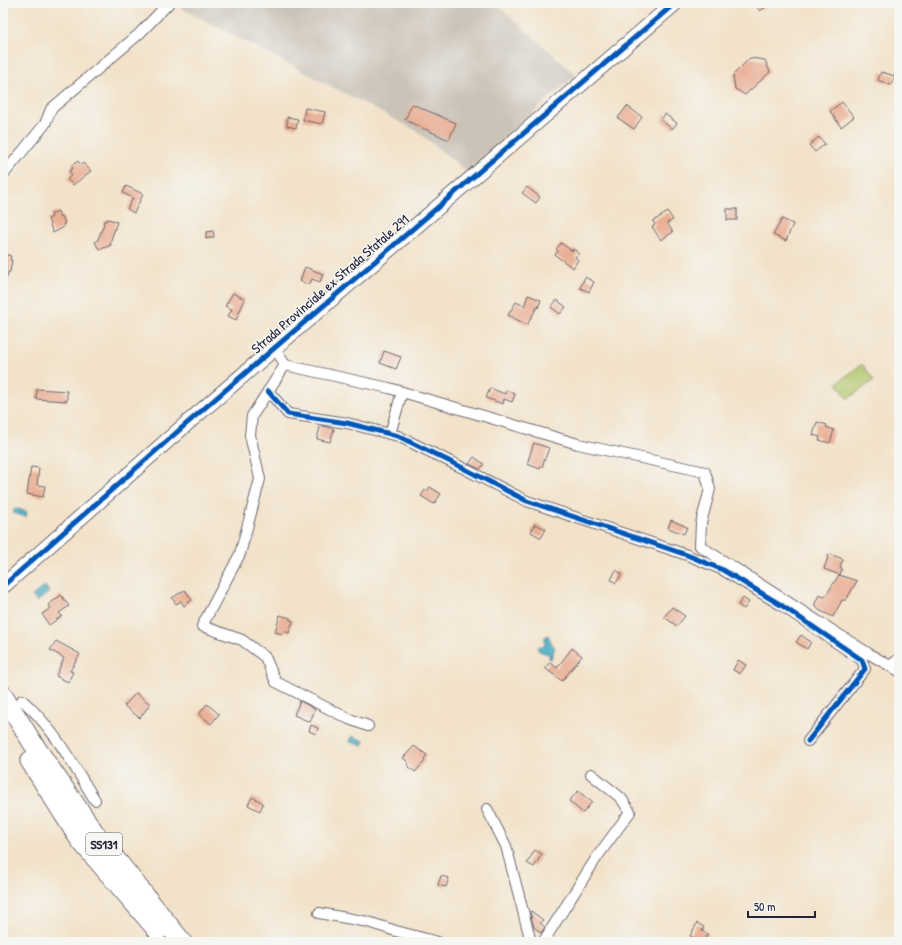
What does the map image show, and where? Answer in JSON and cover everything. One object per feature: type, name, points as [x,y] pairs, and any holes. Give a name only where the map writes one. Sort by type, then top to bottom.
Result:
[{"type":"highway","name":"SS131","points":[[3,695],[27,746],[80,840],[167,942]]},
{"type":"highway","name":"SS131","points":[[3,717],[182,942]]},
{"type":"street","points":[[3,175],[45,124],[51,110],[139,34],[169,3]]},
{"type":"street","name":"Strada Provinciale ex Strada Statale 291","points":[[3,586],[179,430],[675,3]]},
{"type":"street","points":[[275,348],[285,365],[402,392],[578,444],[705,472],[710,489],[701,523],[700,546],[899,671]]},
{"type":"street","points":[[285,365],[252,416],[250,436],[260,479],[240,554],[202,626],[242,640],[265,656],[276,682],[349,719],[368,726]]},
{"type":"street","points":[[268,391],[288,414],[347,423],[398,436],[528,501],[687,555],[723,570],[781,605],[862,660],[865,669],[808,741]]},
{"type":"street","points":[[390,434],[402,392]]},
{"type":"street","points":[[890,666],[899,659]]},
{"type":"street","points":[[22,700],[36,712],[56,738],[95,800]]},
{"type":"street","points":[[543,942],[597,857],[630,812],[621,798],[591,774]]},
{"type":"street","points":[[487,808],[506,846],[531,942]]},
{"type":"street","points":[[319,913],[368,922],[438,942]]},
{"type":"shaded area","points":[[176,3],[495,3],[576,75],[466,171],[417,131],[175,5]]},
{"type":"green space","points":[[862,364],[874,380],[848,399],[837,383]]},
{"type":"water","points":[[15,508],[27,512],[26,517],[13,513]]},
{"type":"water","points":[[45,586],[49,592],[37,602],[32,596]]},
{"type":"water","points":[[548,635],[555,647],[551,659],[549,659],[549,654],[539,651],[537,647],[545,645],[545,637]]},
{"type":"water","points":[[352,736],[365,741],[363,746],[350,742]]},
{"type":"building","points":[[754,3],[771,3],[760,11]]},
{"type":"building","points":[[750,58],[765,60],[770,72],[745,95],[735,89],[733,75]]},
{"type":"building","points":[[881,72],[895,76],[891,85],[878,80]]},
{"type":"building","points":[[842,102],[854,117],[841,127],[830,111]]},
{"type":"building","points":[[412,104],[456,123],[449,140],[405,120]]},
{"type":"building","points":[[627,106],[642,117],[634,129],[618,118]]},
{"type":"building","points":[[305,108],[325,112],[322,124],[303,120]]},
{"type":"building","points":[[665,114],[677,123],[672,129],[661,120]]},
{"type":"building","points":[[287,117],[298,119],[296,128],[287,126]]},
{"type":"building","points":[[819,137],[825,144],[815,152],[809,145]]},
{"type":"building","points":[[78,161],[81,165],[83,163],[91,171],[73,185],[67,179],[72,175],[69,171],[73,168],[71,166]]},
{"type":"building","points":[[126,186],[143,194],[134,213],[127,209],[133,198],[123,193]]},
{"type":"building","points":[[527,187],[540,197],[536,203],[522,193]]},
{"type":"building","points":[[727,209],[737,209],[737,220],[727,220]]},
{"type":"building","points":[[58,211],[60,217],[62,216],[65,223],[63,224],[64,227],[53,233],[48,219],[52,217],[51,214]]},
{"type":"building","points":[[668,212],[673,220],[667,223],[673,232],[661,240],[652,227],[655,225],[653,221]]},
{"type":"building","points":[[109,219],[117,222],[110,243],[111,245],[101,249],[98,248],[95,242],[99,237],[104,224],[103,222]]},
{"type":"building","points":[[782,219],[793,224],[786,241],[773,235]]},
{"type":"building","points":[[213,231],[214,237],[206,239],[206,232]]},
{"type":"building","points":[[561,243],[572,251],[573,249],[579,253],[575,257],[578,260],[573,268],[555,255],[558,251],[556,249]]},
{"type":"building","points":[[3,254],[11,256],[10,260],[12,260],[10,272],[8,272],[7,278],[3,278]]},
{"type":"building","points":[[305,267],[323,274],[320,282],[312,279],[309,285],[300,281]]},
{"type":"building","points":[[585,277],[594,282],[589,292],[580,288]]},
{"type":"building","points":[[233,293],[245,299],[236,320],[228,316],[232,309],[225,306]]},
{"type":"building","points":[[528,295],[541,300],[538,308],[537,307],[527,325],[508,315],[516,302],[524,306]]},
{"type":"building","points":[[557,300],[566,307],[560,314],[551,307]]},
{"type":"building","points":[[384,351],[401,357],[396,369],[380,363]]},
{"type":"building","points":[[490,388],[505,394],[506,390],[515,394],[512,402],[504,399],[503,404],[486,398]]},
{"type":"building","points":[[37,389],[67,391],[67,401],[36,399]]},
{"type":"building","points":[[817,422],[827,425],[826,427],[834,430],[830,443],[819,440],[820,437],[813,435]]},
{"type":"building","points":[[323,426],[334,429],[330,442],[317,439],[320,427]]},
{"type":"building","points":[[534,443],[549,448],[540,469],[527,464]]},
{"type":"building","points":[[474,457],[484,464],[480,469],[469,464]]},
{"type":"building","points":[[31,467],[39,468],[37,485],[45,486],[43,497],[27,494]]},
{"type":"building","points":[[430,487],[441,494],[434,504],[421,496],[425,490],[427,491]]},
{"type":"building","points":[[671,520],[687,527],[684,534],[668,528]]},
{"type":"building","points":[[535,524],[546,529],[541,538],[531,532]]},
{"type":"building","points":[[829,554],[843,559],[840,567],[842,568],[840,575],[824,569]]},
{"type":"building","points":[[616,570],[622,574],[616,583],[611,580]]},
{"type":"building","points":[[839,575],[857,581],[846,600],[842,600],[833,617],[819,610],[815,606],[815,603],[819,595],[825,597]]},
{"type":"building","points":[[185,590],[192,600],[184,606],[181,601],[176,604],[172,598]]},
{"type":"building","points":[[61,595],[69,606],[59,613],[62,616],[49,625],[42,614],[51,608],[48,605]]},
{"type":"building","points":[[743,598],[749,602],[744,609],[738,605]]},
{"type":"building","points":[[672,607],[685,616],[677,626],[664,617]]},
{"type":"building","points":[[280,615],[290,618],[290,620],[293,621],[289,633],[284,631],[283,634],[275,632]]},
{"type":"building","points":[[801,635],[811,642],[807,649],[796,642]]},
{"type":"building","points":[[56,641],[80,654],[70,671],[73,672],[68,682],[56,676],[64,658],[50,650]]},
{"type":"building","points":[[572,648],[582,656],[562,681],[545,668],[550,662],[557,668]]},
{"type":"building","points":[[738,660],[746,665],[740,674],[733,670]]},
{"type":"building","points":[[136,693],[150,704],[140,718],[124,706]]},
{"type":"building","points":[[300,701],[315,709],[310,722],[294,715]]},
{"type":"building","points":[[207,704],[219,714],[211,724],[199,714]]},
{"type":"building","points":[[311,725],[318,728],[316,734],[309,731]]},
{"type":"building","points":[[414,746],[427,755],[424,759],[425,761],[415,772],[408,766],[407,761],[403,758]]},
{"type":"building","points":[[578,791],[592,802],[583,813],[569,801]]},
{"type":"building","points":[[252,797],[263,803],[260,811],[248,805]]},
{"type":"building","points":[[535,850],[542,854],[534,867],[527,863]]},
{"type":"building","points":[[441,876],[449,878],[446,887],[438,885]]},
{"type":"building","points":[[531,911],[543,920],[540,923],[545,927],[541,933],[534,927]]},
{"type":"building","points":[[697,923],[704,927],[702,931],[708,934],[704,942],[690,936]]},
{"type":"cycle path","points":[[3,586],[185,425],[675,3]]},
{"type":"cycle path","points":[[268,391],[288,414],[347,423],[398,436],[527,501],[687,555],[723,570],[781,605],[862,660],[865,669],[808,741]]}]
